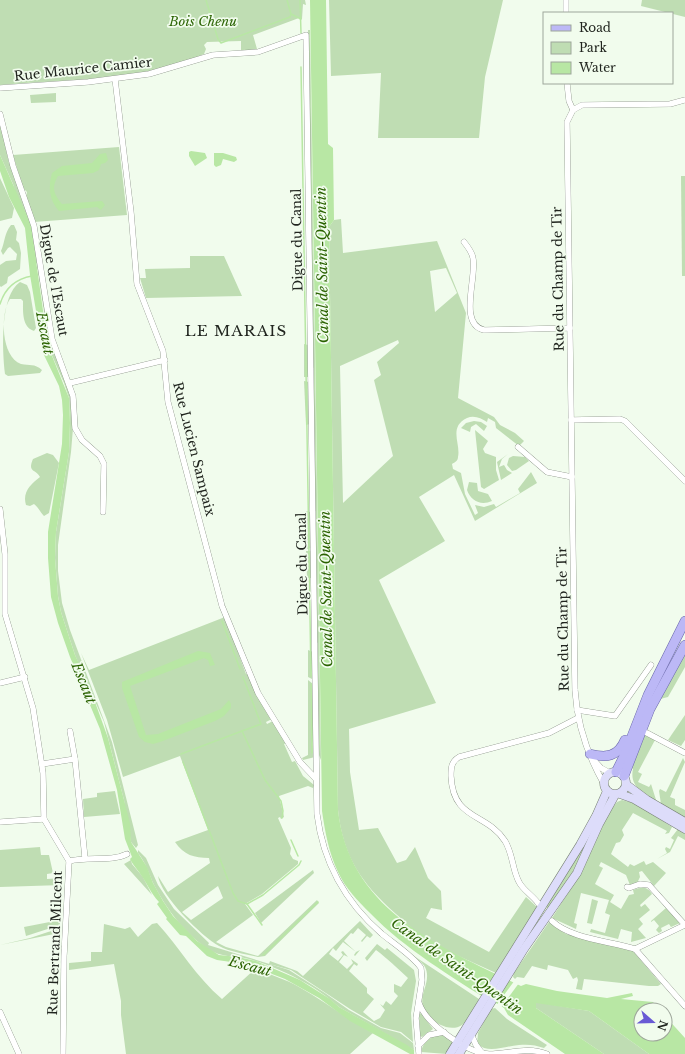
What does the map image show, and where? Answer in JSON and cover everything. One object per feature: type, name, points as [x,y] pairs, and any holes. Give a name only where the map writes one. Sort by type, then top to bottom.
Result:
[{"type":"main road","points":[[612,791],[624,790],[619,777],[654,683],[685,621]]},
{"type":"main road","points":[[619,777],[648,712],[685,644]]},
{"type":"main road","points":[[591,756],[606,757],[620,750],[646,693],[654,683]]},
{"type":"main road","points":[[685,822],[647,800],[619,777],[606,778],[612,791],[634,799],[685,829]]},
{"type":"main road","points":[[459,1054],[461,1043],[521,947],[612,791]]},
{"type":"main road","points":[[521,947],[577,873],[612,791]]},
{"type":"main road","points":[[450,1054],[471,1034],[473,1024]]},
{"type":"street","points":[[566,0],[566,12]]},
{"type":"street","name":"Rue Maurice Camier","points":[[0,88],[115,79],[155,73],[215,54],[258,52],[306,35]]},
{"type":"street","name":"Digue du Canal","points":[[306,35],[316,779],[318,826],[323,849],[331,870],[340,885],[365,917],[418,965],[421,971],[422,980],[416,1018],[419,1051]]},
{"type":"street","name":"Rue Lucien Sampaix","points":[[115,79],[131,212],[137,284],[162,346],[165,360],[168,402],[226,616],[258,693],[300,762],[316,779]]},
{"type":"street","points":[[567,84],[569,101],[573,110],[584,105],[673,104],[685,100]]},
{"type":"street","name":"Rue du Champ de Tir","points":[[573,110],[567,122],[575,674],[577,710],[578,718],[596,769],[612,791]]},
{"type":"street","name":"Digue de l'Escaut","points":[[0,114],[13,166],[34,226],[52,340],[70,383],[74,400],[75,428],[82,440],[98,453],[103,460],[105,471],[103,512]]},
{"type":"street","points":[[464,242],[473,258],[470,316],[475,325],[484,330],[570,328]]},
{"type":"street","points":[[70,383],[165,360]]},
{"type":"street","points":[[571,420],[625,421],[685,481]]},
{"type":"street","points":[[518,447],[547,472],[572,477]]},
{"type":"street","name":"Rue Bertrand Milcent","points":[[0,509],[6,559],[5,614],[10,635],[25,677],[33,708],[42,764],[44,819],[69,861],[64,956],[63,1054]]},
{"type":"street","points":[[577,710],[615,716],[651,664]]},
{"type":"street","points":[[0,683],[25,677]]},
{"type":"street","points":[[538,902],[520,884],[508,848],[502,838],[495,830],[464,809],[456,800],[453,790],[451,772],[452,765],[457,758],[549,733],[578,718]]},
{"type":"street","points":[[70,730],[75,759],[85,858]]},
{"type":"street","points":[[647,733],[685,753]]},
{"type":"street","points":[[591,756],[601,768],[619,777]]},
{"type":"street","points":[[42,764],[75,759]]},
{"type":"street","points":[[0,822],[44,819]]},
{"type":"street","points":[[69,861],[85,858],[115,859],[127,854]]},
{"type":"street","points":[[627,887],[629,888],[640,884],[649,885],[685,925],[634,949]]},
{"type":"street","points":[[552,921],[559,927],[570,932],[634,949],[685,1006]]},
{"type":"street","points":[[419,1003],[427,1018],[444,1032],[477,1052],[494,1054],[525,1049],[547,1054]]},
{"type":"street","points":[[0,1012],[19,1054]]},
{"type":"street","points":[[419,1051],[429,1035],[444,1032]]},
{"type":"street","points":[[471,1034],[482,1053]]},
{"type":"green space","name":"Bois Chenu","points":[[0,0],[305,0],[306,5],[303,4],[302,19],[300,20],[299,18],[253,35],[257,49],[241,51],[241,41],[207,42],[204,45],[206,49],[204,54],[155,70],[104,78],[0,85]]},
{"type":"green space","points":[[329,0],[503,0],[485,77],[479,138],[378,138],[381,73],[331,76]]},
{"type":"green space","points":[[642,0],[685,0],[685,17],[673,14],[673,12],[665,12],[641,6]]},
{"type":"green space","points":[[308,30],[310,30],[321,760],[319,755],[318,643],[316,642],[316,511],[314,511],[314,368],[312,367]]},
{"type":"green space","points":[[56,93],[56,102],[31,103],[30,95]]},
{"type":"green space","points":[[0,122],[9,163],[12,166],[32,221],[51,344],[70,392],[73,428],[58,545],[58,571],[62,603],[70,630],[112,742],[138,845],[136,848],[131,842],[124,800],[104,722],[75,655],[61,612],[58,596],[55,558],[56,532],[69,452],[69,398],[50,351],[37,266],[13,184],[0,155]]},
{"type":"green space","points":[[119,147],[127,215],[34,222],[26,197],[27,192],[23,188],[13,155]]},
{"type":"green space","points":[[681,176],[685,176],[685,276],[682,276]]},
{"type":"green space","points":[[0,178],[14,208],[12,218],[0,221]]},
{"type":"green space","points":[[341,219],[343,253],[437,241],[466,313],[458,398],[494,417],[500,425],[515,433],[524,441],[519,446],[496,428],[495,422],[488,418],[487,422],[477,417],[467,418],[458,426],[456,436],[458,457],[452,464],[453,469],[461,473],[465,494],[475,515],[478,513],[475,505],[484,507],[494,504],[496,507],[520,493],[518,489],[531,472],[537,483],[475,521],[454,475],[419,497],[445,541],[379,580],[436,703],[349,729],[350,772],[359,830],[378,828],[397,863],[406,860],[415,847],[428,878],[441,891],[442,910],[431,908],[426,918],[489,952],[526,897],[537,907],[496,973],[456,955],[428,940],[413,929],[384,903],[364,880],[356,868],[349,855],[340,826],[338,810],[329,227],[334,220]],"holes":[[[446,268],[457,293],[435,312],[430,271]],[[398,340],[399,343],[377,362],[381,375],[374,380],[393,456],[343,503],[340,366]]]},
{"type":"green space","points":[[11,225],[14,225],[17,232],[16,240],[19,243],[21,253],[20,269],[8,277],[7,283],[1,287],[0,265],[6,261],[16,260],[17,254],[10,247],[3,255],[1,251],[7,232]]},
{"type":"green space","points":[[190,256],[224,256],[242,296],[146,298],[140,278],[146,278],[145,269],[190,268]]},
{"type":"green space","points":[[20,282],[27,285],[30,292],[36,328],[34,331],[25,323],[23,301],[21,299],[10,299],[7,305],[13,289]]},
{"type":"green space","points":[[4,324],[6,344],[9,353],[14,360],[21,364],[37,366],[42,370],[40,373],[8,376],[5,374],[3,351]]},
{"type":"green space","points":[[304,344],[308,345],[308,377],[304,377]]},
{"type":"green space","points":[[304,381],[309,382],[310,424],[306,425]]},
{"type":"green space","points":[[474,421],[481,422],[487,426],[484,431],[476,424],[471,427],[470,432],[461,428],[466,423]]},
{"type":"green space","points":[[475,430],[488,441],[483,449],[485,453],[496,457],[496,470],[499,480],[484,489],[481,487]]},
{"type":"green space","points":[[47,453],[53,455],[59,463],[49,513],[44,516],[34,504],[30,506],[26,505],[25,496],[28,489],[40,477],[31,467],[33,459]]},
{"type":"green space","points":[[508,454],[502,459],[499,467],[504,465],[507,470],[512,473],[501,480],[497,462]]},
{"type":"green space","points":[[513,456],[525,457],[529,461],[512,471],[507,465],[509,458]]},
{"type":"green space","points":[[469,482],[477,483],[478,491],[488,494],[492,501],[480,503],[474,500],[467,490]]},
{"type":"green space","points":[[306,511],[310,512],[311,548],[306,549]]},
{"type":"green space","points":[[306,551],[311,551],[311,578],[307,578]]},
{"type":"green space","points":[[225,617],[246,674],[272,719],[266,722],[267,724],[273,721],[287,743],[284,744],[292,762],[295,761],[303,776],[314,785],[313,788],[308,786],[279,796],[284,817],[281,819],[280,817],[278,818],[291,848],[290,854],[293,859],[298,861],[298,864],[262,894],[245,904],[253,915],[216,942],[226,947],[258,956],[317,900],[319,903],[265,956],[258,957],[228,950],[211,941],[183,915],[166,894],[158,876],[168,892],[210,863],[209,858],[186,853],[175,842],[208,830],[180,756],[123,777],[107,720],[81,653],[89,670]],"holes":[[[218,886],[223,898],[191,920],[182,912]]]},
{"type":"green space","points":[[308,650],[313,652],[314,677],[312,679],[308,677]]},
{"type":"green space","points":[[685,654],[685,667],[668,697],[660,699]]},
{"type":"green space","points":[[308,680],[313,684],[315,757],[303,760],[302,758],[308,755]]},
{"type":"green space","points":[[685,715],[685,740],[681,746],[668,740]]},
{"type":"green space","points":[[643,734],[655,740],[638,772],[642,774],[638,782],[649,787],[651,784],[657,803],[639,789],[633,780],[632,768]]},
{"type":"green space","points":[[683,758],[685,762],[670,797],[675,799],[675,805],[685,810],[685,818],[661,804],[659,791],[660,789],[666,792]]},
{"type":"green space","points":[[115,791],[120,814],[84,817],[83,799],[97,797],[97,793]]},
{"type":"green space","points":[[622,800],[629,802],[630,800],[672,827],[669,833],[665,834],[667,831],[633,813],[622,830],[624,835],[620,842],[616,843],[611,854],[628,867],[630,864],[634,866],[644,861],[646,865],[653,862],[666,873],[654,886],[642,871],[639,872],[640,877],[637,883],[630,885],[626,875],[601,862],[599,866],[603,868],[595,884],[614,895],[610,902],[621,909],[629,895],[634,894],[633,890],[646,888],[652,894],[640,905],[641,907],[645,904],[650,910],[639,919],[643,924],[638,929],[646,938],[631,942],[632,932],[621,929],[618,939],[590,932],[591,929],[605,933],[610,915],[605,913],[609,900],[581,893],[574,923],[577,924],[576,929],[552,918],[577,879],[599,830],[612,807],[617,802]]},
{"type":"green space","points":[[678,829],[685,832],[685,840],[678,836],[670,852],[657,859],[667,853],[665,849],[666,847],[670,849],[674,840],[671,838]]},
{"type":"green space","points":[[592,830],[573,873],[549,911],[546,906]]},
{"type":"green space","points":[[40,847],[41,855],[49,855],[53,873],[47,874],[47,879],[62,878],[62,885],[0,887],[0,850]]},
{"type":"green space","points":[[138,850],[146,858],[158,885],[174,909],[209,943],[208,945],[289,970],[349,1010],[381,1028],[400,1033],[413,1043],[414,1050],[339,1007],[319,991],[285,972],[249,959],[218,954],[208,949],[184,929],[177,921],[154,885],[138,853]]},
{"type":"green space","points":[[131,860],[132,864],[143,877],[152,895],[124,864]]},
{"type":"green space","points":[[313,870],[314,873],[261,923],[255,913]]},
{"type":"green space","points":[[592,899],[598,901],[592,924],[587,923]]},
{"type":"green space","points":[[666,908],[680,923],[671,927],[669,924],[661,928],[662,931],[659,933],[656,930],[659,926],[654,920],[651,921]]},
{"type":"green space","points":[[60,920],[60,925],[26,936],[24,927]]},
{"type":"green space","points":[[360,921],[373,935],[370,938],[367,936],[362,942],[361,941],[366,935],[358,928],[353,934],[351,933],[344,941],[356,952],[343,942],[336,951],[333,948],[329,954],[338,961],[343,955],[341,952],[343,951],[348,957],[344,955],[339,962],[347,969],[353,963],[351,959],[358,964],[357,966],[354,964],[349,971],[367,988],[367,993],[374,999],[363,1012],[374,1021],[380,1018],[385,1010],[380,1004],[383,1006],[386,1001],[391,1005],[398,996],[394,992],[394,984],[401,987],[408,978],[376,950],[367,961],[365,958],[377,944],[385,950],[387,948],[414,970],[416,981],[411,1013],[413,1042],[401,1032],[381,1027],[350,1009],[291,970],[269,964],[270,961],[297,971],[303,976]]},
{"type":"green space","points":[[549,922],[566,934],[633,951],[661,984],[658,986],[649,986],[584,979],[582,990],[576,989],[578,980],[577,977],[573,979],[568,970],[548,965],[547,970],[532,966],[524,978],[517,977],[515,979],[513,977],[514,973]]},
{"type":"green space","points":[[157,923],[196,972],[222,999],[255,969],[259,969],[294,984],[373,1033],[350,1054],[126,1054],[121,1015],[121,1001],[114,964],[69,970],[69,963],[91,961],[91,952],[102,952],[104,924],[125,929],[130,927],[138,937],[152,924]]},
{"type":"green space","points":[[60,928],[59,933],[0,945],[30,938]]},
{"type":"green space","points":[[414,956],[479,999],[470,1016],[462,1025],[451,1028],[445,1027],[434,1021],[425,1011],[422,1001],[427,972],[422,963]]},
{"type":"green space","points":[[536,1002],[589,1011],[649,1054],[604,1054],[536,1008]]},
{"type":"green space","points":[[495,1008],[507,1019],[547,1045],[544,1048],[535,1045],[526,1045],[487,1049],[477,1044],[478,1033],[491,1009]]},
{"type":"green space","points":[[421,1013],[433,1029],[422,1037],[420,1036],[419,1014]]},
{"type":"green space","points":[[445,1035],[453,1042],[447,1054],[421,1052],[426,1041],[436,1036]]},
{"type":"water","name":"Canal de Saint-Quentin","points":[[310,0],[326,0],[328,144],[333,148],[334,220],[329,227],[338,810],[346,845],[360,875],[380,900],[404,921],[431,940],[521,986],[526,984],[557,991],[607,998],[632,993],[633,996],[621,999],[653,1002],[633,1002],[633,1042],[673,1042],[673,1025],[685,1038],[685,1054],[649,1054],[589,1011],[536,1003],[536,1008],[604,1054],[565,1054],[508,1015],[504,1008],[496,1003],[494,1004],[445,973],[414,951],[370,913],[352,894],[341,878],[330,850],[322,811]]},
{"type":"water","points":[[189,152],[205,153],[207,158],[195,166],[189,156]]},
{"type":"water","points":[[106,153],[108,160],[101,164],[99,170],[93,173],[58,176],[54,187],[55,194],[62,204],[102,201],[105,205],[101,210],[97,207],[59,211],[51,198],[50,193],[52,173],[62,166],[92,163],[100,154]]},
{"type":"water","points":[[214,153],[223,153],[236,157],[237,160],[234,162],[223,159],[221,165],[216,167],[214,165]]},
{"type":"water","name":"Escaut","points":[[0,155],[31,225],[48,346],[69,398],[69,452],[56,532],[55,558],[58,596],[61,612],[75,655],[87,680],[108,738],[130,823],[131,842],[147,867],[153,883],[173,916],[197,941],[219,955],[256,961],[300,980],[330,999],[339,1007],[407,1045],[414,1050],[414,1054],[410,1054],[350,1021],[319,998],[285,979],[259,969],[238,963],[217,960],[207,956],[186,936],[180,935],[166,919],[167,918],[157,904],[159,902],[130,859],[132,857],[125,839],[117,790],[100,729],[70,657],[51,597],[48,532],[62,444],[62,400],[59,386],[43,353],[30,275],[25,228],[9,197],[0,171]]},
{"type":"water","points":[[198,651],[210,653],[215,665],[210,666],[208,660],[204,658],[130,686],[146,735],[158,734],[221,709],[229,700],[231,708],[224,716],[215,721],[160,742],[153,744],[145,742],[139,737],[122,688],[122,682]]},
{"type":"pier","points":[[515,980],[519,983],[500,1009],[496,1006]]},
{"type":"waterway","points":[[206,0],[218,39],[221,43],[290,17],[291,14]]},
{"type":"waterway","points":[[287,0],[291,14],[301,19]]},
{"type":"waterway","points":[[300,0],[301,33]]},
{"type":"waterway","points":[[301,67],[311,676]]},
{"type":"waterway","points":[[0,304],[5,293],[12,285],[21,279],[32,276]]},
{"type":"waterway","points":[[222,621],[240,669]]},
{"type":"waterway","points":[[243,677],[261,724],[242,731],[265,780],[281,801],[283,811],[282,818]]},
{"type":"waterway","points":[[311,684],[312,753]]},
{"type":"waterway","points":[[181,754],[242,731]]},
{"type":"waterway","points":[[183,762],[233,893],[238,901],[247,904],[262,925]]},
{"type":"waterway","points":[[291,840],[298,856]]},
{"type":"waterway","points":[[247,904],[263,895],[299,865],[301,861]]},
{"type":"waterway","name":"Escaut","points":[[263,955],[318,902]]},
{"type":"district","name":"LE MARAIS","points":[[236,330]]}]
